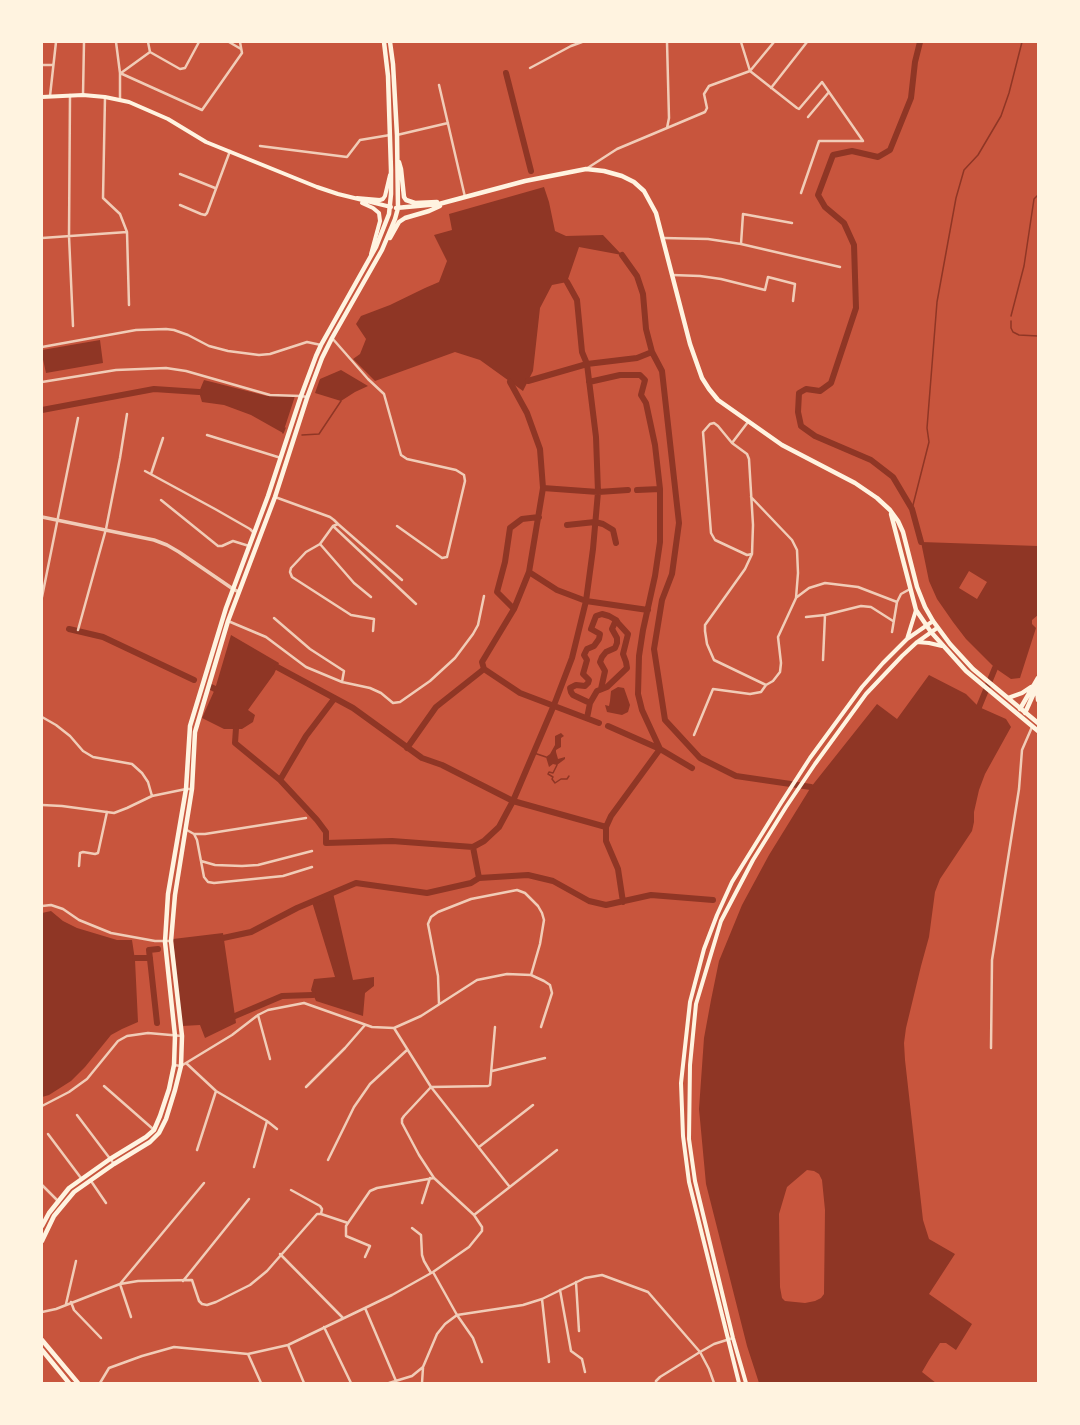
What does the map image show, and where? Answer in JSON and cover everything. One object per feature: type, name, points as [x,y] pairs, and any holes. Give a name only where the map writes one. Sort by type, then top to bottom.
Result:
[{"type":"main road","points":[[42,1226],[49,1213],[69,1188],[81,1178],[146,1137],[154,1130],[160,1116],[174,1065],[175,1036],[165,942],[168,894],[186,788],[190,726],[218,631],[250,546],[301,396],[321,345],[370,256],[386,224],[391,207],[390,135],[387,65],[384,42]]},
{"type":"main road","points":[[384,245],[398,208],[397,135],[393,64],[390,42]]},
{"type":"main road","points":[[42,97],[83,95],[129,102],[168,119],[206,142],[317,187],[351,198],[391,207],[398,208],[425,206],[525,181],[586,169],[604,171],[622,176],[634,182],[644,191],[656,213],[690,344],[702,378],[709,389],[718,400],[782,446],[855,483],[877,498],[890,510],[904,532],[917,587],[925,607],[937,628],[973,669],[1038,723]]},
{"type":"main road","points":[[397,157],[401,169],[406,200],[415,203],[448,201]]},
{"type":"main road","points":[[351,198],[383,199],[391,170]]},
{"type":"main road","points":[[351,198],[373,208],[379,213],[380,221],[370,256]]},
{"type":"main road","points":[[42,1241],[54,1216],[74,1192],[114,1164],[150,1142],[159,1133],[166,1119],[181,1066],[182,1036],[171,941],[175,895],[192,789],[194,732],[228,622],[275,497],[307,398],[322,358],[384,245],[400,222],[404,218],[429,211],[448,201]]},
{"type":"main road","points":[[890,510],[916,610],[942,646],[969,674],[1038,732]]},
{"type":"main road","points":[[907,639],[916,610]]},
{"type":"main road","points":[[740,1383],[689,1182],[683,1136],[681,1083],[684,1042],[690,1002],[704,949],[732,882],[787,793],[810,758],[862,687],[907,639],[933,621]]},
{"type":"main road","points":[[746,1383],[733,1338],[695,1181],[691,1153],[690,1065],[696,1004],[721,921],[753,860],[792,797],[866,694],[902,656],[916,643],[937,628]]},
{"type":"main road","points":[[916,643],[929,643],[942,646]]},
{"type":"main road","points":[[1038,678],[1038,700]]},
{"type":"main road","points":[[1008,698],[1022,694],[1037,685]]},
{"type":"main road","points":[[1016,714],[1037,685]]},
{"type":"main road","points":[[1021,718],[1037,685]]},
{"type":"main road","points":[[42,1340],[78,1383]]},
{"type":"main road","points":[[43,1353],[69,1383]]},
{"type":"street","points":[[50,96],[52,64],[56,42]]},
{"type":"street","points":[[83,95],[84,42]]},
{"type":"street","points":[[116,42],[120,73],[120,100]]},
{"type":"street","points":[[148,42],[150,52],[180,69],[185,68],[199,42]]},
{"type":"street","points":[[229,42],[241,50]]},
{"type":"street","points":[[120,73],[202,110],[242,53],[240,42]]},
{"type":"street","points":[[530,68],[571,46],[582,42]]},
{"type":"street","points":[[667,42],[670,118],[667,128]]},
{"type":"street","points":[[741,42],[750,71],[799,109],[822,82],[862,141],[819,141],[801,193]]},
{"type":"street","points":[[586,169],[617,149],[704,112],[707,108],[704,94],[709,86],[750,71],[774,42]]},
{"type":"street","points":[[771,88],[807,42]]},
{"type":"street","points":[[120,73],[150,52]]},
{"type":"street","points":[[42,65],[52,64]]},
{"type":"street","points":[[439,84],[465,197]]},
{"type":"street","points":[[808,118],[829,92]]},
{"type":"street","points":[[70,95],[69,236],[74,326]]},
{"type":"street","points":[[104,97],[103,198],[120,214],[127,232],[129,305]]},
{"type":"street","points":[[397,135],[448,123]]},
{"type":"street","points":[[260,146],[347,157],[360,140],[390,135]]},
{"type":"street","points":[[180,205],[205,215],[230,151]]},
{"type":"street","points":[[180,174],[215,188]]},
{"type":"street","points":[[741,244],[743,214],[792,223]]},
{"type":"street","points":[[42,238],[127,232]]},
{"type":"street","points":[[663,238],[708,239],[741,244],[840,267]]},
{"type":"street","points":[[672,275],[707,277],[765,290],[768,278],[795,284],[793,301]]},
{"type":"street","points":[[42,347],[136,330],[166,329],[188,335],[209,346],[228,351],[259,355],[270,354],[307,342],[321,345]]},
{"type":"street","points":[[332,338],[368,379],[384,394],[401,455],[407,459],[456,470],[464,475],[465,481],[447,557],[442,558],[397,526]]},
{"type":"street","points":[[42,382],[116,370],[166,368],[186,371],[270,395],[301,396],[307,398]]},
{"type":"street","points":[[78,630],[106,529],[127,414]]},
{"type":"street","points":[[42,597],[59,520],[78,418]]},
{"type":"street","points":[[732,443],[748,422]]},
{"type":"street","points":[[752,554],[747,555],[715,540],[710,533],[703,432],[710,424],[714,423],[718,426],[732,443],[747,454],[749,459],[752,554],[745,570],[705,625],[707,644],[714,660],[766,684]]},
{"type":"street","points":[[207,435],[281,458]]},
{"type":"street","points":[[151,474],[163,438]]},
{"type":"street","points":[[145,471],[238,522],[254,533]]},
{"type":"street","points":[[694,735],[713,689],[750,694],[761,692],[766,684],[773,681],[780,672],[781,663],[778,637],[796,598],[798,573],[797,550],[792,540],[751,496]]},
{"type":"street","points":[[275,497],[330,517],[402,580]]},
{"type":"street","points":[[162,500],[218,546],[222,546],[233,541],[250,546]]},
{"type":"street","points":[[42,517],[154,540],[167,545],[233,589],[240,592]]},
{"type":"street","points":[[338,524],[333,526],[320,544],[308,551],[291,568],[290,572],[292,577],[351,615],[374,619],[373,631]]},
{"type":"street","points":[[333,526],[416,604]]},
{"type":"street","points":[[320,544],[354,583],[371,597]]},
{"type":"street","points":[[796,598],[809,588],[826,583],[858,587],[897,602]]},
{"type":"street","points":[[892,632],[897,602],[901,594],[910,589]]},
{"type":"street","points":[[228,622],[266,637],[306,667],[342,682],[370,688],[381,693],[393,703],[400,702],[430,682],[455,658],[478,625],[484,596]]},
{"type":"street","points":[[806,617],[825,615],[861,606],[871,607],[893,621]]},
{"type":"street","points":[[823,660],[825,615]]},
{"type":"street","points":[[274,618],[310,649],[344,671],[342,682]]},
{"type":"street","points":[[42,717],[56,725],[70,736],[83,750],[93,757],[132,764],[142,773],[148,782],[152,796]]},
{"type":"street","points":[[991,1048],[992,960],[1019,789],[1022,750],[1032,727]]},
{"type":"street","points":[[42,805],[62,806],[114,813],[152,796],[186,788],[192,789]]},
{"type":"street","points":[[80,866],[80,853],[98,853],[107,812]]},
{"type":"street","points":[[185,830],[194,834],[205,834],[306,818]]},
{"type":"street","points":[[194,834],[197,840],[204,876],[208,882],[214,884],[283,876],[312,867]]},
{"type":"street","points":[[201,861],[215,865],[258,865],[312,851]]},
{"type":"street","points":[[439,1004],[438,976],[428,924],[431,917],[438,912],[471,899],[517,890],[525,893],[538,906],[544,920],[540,944],[531,975]]},
{"type":"street","points":[[42,906],[51,905],[63,909],[79,920],[112,933],[165,942],[171,941]]},
{"type":"street","points":[[174,1065],[181,1066],[232,1035],[268,1010],[304,1003],[372,1027],[394,1028],[420,1016],[477,980],[507,974],[531,975],[550,985],[552,993],[541,1027]]},
{"type":"street","points":[[258,1016],[270,1059]]},
{"type":"street","points":[[306,1087],[346,1048],[365,1025]]},
{"type":"street","points":[[100,1383],[109,1368],[142,1356],[174,1347],[248,1354],[288,1344],[392,1295],[432,1272],[468,1247],[482,1231],[482,1227],[474,1215],[434,1178],[419,1155],[402,1123],[404,1116],[431,1087],[488,1086],[491,1083],[495,1026]]},
{"type":"street","points":[[394,1028],[431,1087],[509,1186]]},
{"type":"street","points":[[42,1106],[69,1092],[87,1079],[118,1041],[127,1036],[148,1033],[182,1036]]},
{"type":"street","points":[[328,1160],[354,1107],[370,1084],[407,1050]]},
{"type":"street","points":[[492,1071],[545,1058]]},
{"type":"street","points":[[186,1063],[216,1091],[267,1121],[277,1130]]},
{"type":"street","points":[[104,1086],[159,1133]]},
{"type":"street","points":[[197,1150],[216,1091]]},
{"type":"street","points":[[479,1147],[534,1105]]},
{"type":"street","points":[[77,1116],[114,1164]]},
{"type":"street","points":[[254,1167],[267,1121]]},
{"type":"street","points":[[48,1134],[81,1178]]},
{"type":"street","points":[[474,1215],[509,1186],[557,1150]]},
{"type":"street","points":[[422,1203],[430,1178]]},
{"type":"street","points":[[366,1257],[370,1246],[346,1236],[346,1226],[370,1191],[378,1188],[434,1178]]},
{"type":"street","points":[[90,1180],[106,1203]]},
{"type":"street","points":[[120,1284],[204,1183]]},
{"type":"street","points":[[42,1185],[58,1201]]},
{"type":"street","points":[[291,1190],[320,1206],[322,1210],[321,1214]]},
{"type":"street","points":[[183,1281],[249,1199]]},
{"type":"street","points":[[42,1312],[56,1309],[120,1284],[156,1280],[193,1281],[199,1301],[202,1304],[207,1305],[250,1285],[267,1271],[280,1254],[317,1214],[348,1223]]},
{"type":"street","points":[[412,1228],[421,1235],[422,1256],[424,1261],[473,1338],[482,1362]]},
{"type":"street","points":[[280,1254],[343,1318]]},
{"type":"street","points":[[66,1304],[76,1260]]},
{"type":"street","points":[[422,1383],[423,1367],[437,1334],[457,1315],[523,1305],[542,1299],[585,1278],[602,1275],[622,1281],[648,1292],[700,1352],[714,1382],[709,1383]]},
{"type":"street","points":[[576,1282],[579,1331]]},
{"type":"street","points":[[120,1284],[131,1316]]},
{"type":"street","points":[[560,1290],[571,1351],[582,1358],[585,1372]]},
{"type":"street","points":[[542,1299],[549,1362]]},
{"type":"street","points":[[71,1302],[74,1310],[101,1338]]},
{"type":"street","points":[[365,1308],[396,1381]]},
{"type":"street","points":[[324,1327],[350,1383]]},
{"type":"street","points":[[656,1383],[660,1377],[700,1352],[714,1344],[733,1338]]},
{"type":"street","points":[[288,1344],[304,1383]]},
{"type":"street","points":[[248,1354],[261,1383]]},
{"type":"street","points":[[389,1383],[412,1376],[423,1367]]},
{"type":"shaded area","points":[[544,187],[549,202],[555,231],[566,236],[603,235],[622,255],[579,247],[567,282],[552,285],[540,308],[533,371],[523,391],[480,360],[455,352],[375,381],[353,359],[360,354],[366,339],[356,324],[361,316],[390,305],[439,282],[447,261],[434,235],[452,230],[449,214]]},
{"type":"shaded area","points":[[100,340],[103,363],[46,373],[42,350]]},
{"type":"shaded area","points":[[341,370],[368,386],[341,401],[315,393],[320,379]]},
{"type":"shaded area","points":[[204,380],[267,396],[295,396],[283,433],[251,415],[224,405],[202,402],[199,392]]},
{"type":"shaded area","points":[[921,542],[1038,546],[1038,615],[1032,620],[1032,624],[1036,628],[1020,678],[1011,679],[995,668],[966,639],[937,599],[929,581]],"holes":[[[969,571],[987,582],[977,599],[959,588]]]},
{"type":"shaded area","points":[[231,635],[279,663],[274,674],[248,710],[255,715],[253,722],[242,729],[224,729],[202,718],[215,689]]},
{"type":"shaded area","points":[[929,675],[966,694],[979,707],[1006,719],[1011,727],[985,774],[979,790],[974,812],[972,831],[940,879],[935,892],[929,937],[906,1028],[904,1043],[923,1220],[929,1239],[955,1254],[929,1294],[972,1324],[956,1350],[946,1343],[940,1343],[929,1360],[922,1372],[936,1383],[759,1383],[747,1346],[706,1184],[699,1109],[704,1038],[719,961],[742,905],[769,855],[811,787],[877,704],[897,719]],"holes":[[[807,1170],[814,1171],[819,1174],[822,1180],[825,1210],[824,1294],[821,1298],[815,1301],[805,1303],[785,1301],[782,1298],[780,1287],[779,1214],[787,1187]]]},
{"type":"shaded area","points":[[618,687],[624,688],[630,705],[628,712],[622,715],[607,712],[605,705],[609,706],[611,691]]},
{"type":"shaded area","points":[[561,733],[564,736],[561,738],[561,747],[556,750],[556,752],[558,759],[565,757],[565,759],[557,765],[553,764],[549,767],[546,757],[550,754],[555,745],[555,736]]},
{"type":"shaded area","points":[[333,893],[353,980],[374,977],[374,986],[365,993],[363,1016],[316,1001],[311,990],[314,979],[335,977],[312,902]]},
{"type":"shaded area","points":[[51,911],[63,921],[77,928],[117,940],[132,940],[135,960],[138,1022],[111,1035],[85,1067],[71,1081],[49,1095],[42,1097],[42,913]]},
{"type":"shaded area","points":[[223,933],[236,1023],[205,1038],[200,1025],[182,1026],[173,939]]},
{"type":"waterway","points":[[920,42],[915,62],[911,98],[890,150],[878,157],[852,151],[833,155],[818,195],[825,207],[844,223],[854,245],[856,308],[831,383],[820,391],[806,389],[799,393],[798,412],[801,426],[815,436],[871,460],[893,477],[912,509],[921,542]]},
{"type":"waterway","points":[[912,509],[929,442],[927,428],[937,302],[956,198],[964,170],[978,155],[1001,116],[1009,93],[1022,42]]},
{"type":"waterway","points":[[506,73],[531,171]]},
{"type":"waterway","points":[[1011,316],[1024,266],[1034,199],[1038,195]]},
{"type":"waterway","points":[[528,381],[587,364],[637,358],[652,352],[646,329],[643,294],[637,276],[622,255]]},
{"type":"waterway","points":[[236,728],[235,743],[280,780],[317,820],[326,832],[326,843],[392,841],[473,847],[484,841],[499,827],[513,801],[554,705],[572,658],[586,601],[593,549],[598,492],[596,437],[587,364],[582,352],[577,300],[567,282]]},
{"type":"waterway","points":[[1011,321],[1011,328],[1013,332],[1019,335],[1038,336]]},
{"type":"waterway","points":[[652,352],[662,371],[679,523],[672,574],[662,600],[654,649],[665,720],[700,758],[736,776],[811,787]]},
{"type":"waterway","points":[[589,382],[620,375],[640,375],[645,380],[641,395],[646,403],[655,445],[660,489],[660,542],[655,576],[639,656],[638,694],[642,710],[660,749],[611,816],[606,827],[606,841],[618,869],[623,902]]},
{"type":"waterway","points":[[510,382],[527,413],[540,449],[543,488],[529,572],[514,609],[482,662],[484,669],[520,693],[599,723]]},
{"type":"waterway","points":[[42,410],[154,389],[199,392]]},
{"type":"waterway","points":[[302,435],[319,434],[341,401]]},
{"type":"waterway","points":[[283,433],[285,428]]},
{"type":"waterway","points":[[543,488],[598,492],[628,490]]},
{"type":"waterway","points":[[637,490],[660,489]]},
{"type":"waterway","points":[[514,609],[497,592],[505,562],[510,528],[522,519],[539,517]]},
{"type":"waterway","points":[[567,525],[595,522],[603,524],[613,530],[616,543]]},
{"type":"waterway","points":[[529,572],[557,590],[586,601],[648,610]]},
{"type":"waterway","points":[[587,718],[590,703],[597,691],[607,687],[627,668],[623,654],[628,634],[616,620],[602,614],[596,616],[591,629],[600,634],[599,639],[594,646],[587,649],[584,655],[587,660],[583,674],[589,680],[588,683],[585,686],[576,685],[570,688],[573,695],[590,703]]},
{"type":"waterway","points":[[601,689],[605,671],[600,662],[606,652],[615,648],[617,643],[617,638],[612,629],[616,620]]},
{"type":"waterway","points":[[69,629],[103,637],[194,680]]},
{"type":"waterway","points":[[277,667],[353,708],[422,758],[442,765],[513,801],[606,827]]},
{"type":"waterway","points":[[979,707],[995,668]]},
{"type":"waterway","points":[[407,748],[436,707],[484,669]]},
{"type":"waterway","points":[[211,687],[215,689]]},
{"type":"waterway","points":[[280,780],[306,736],[334,699]]},
{"type":"waterway","points":[[608,726],[660,749],[692,768]]},
{"type":"waterway","points":[[534,753],[546,757]]},
{"type":"waterway","points":[[557,765],[553,773],[549,772],[548,774],[553,777],[552,779],[555,783],[561,779],[567,779],[569,776]]},
{"type":"waterway","points":[[473,847],[479,878]]},
{"type":"waterway","points":[[223,938],[251,932],[297,908],[356,883],[427,893],[471,883],[479,878],[528,875],[553,881],[589,901],[606,905],[651,895],[713,900]]},
{"type":"waterway","points":[[157,1023],[149,950],[158,949]]},
{"type":"waterway","points":[[135,958],[150,958]]},
{"type":"waterway","points":[[235,1016],[282,996],[313,995]]}]
